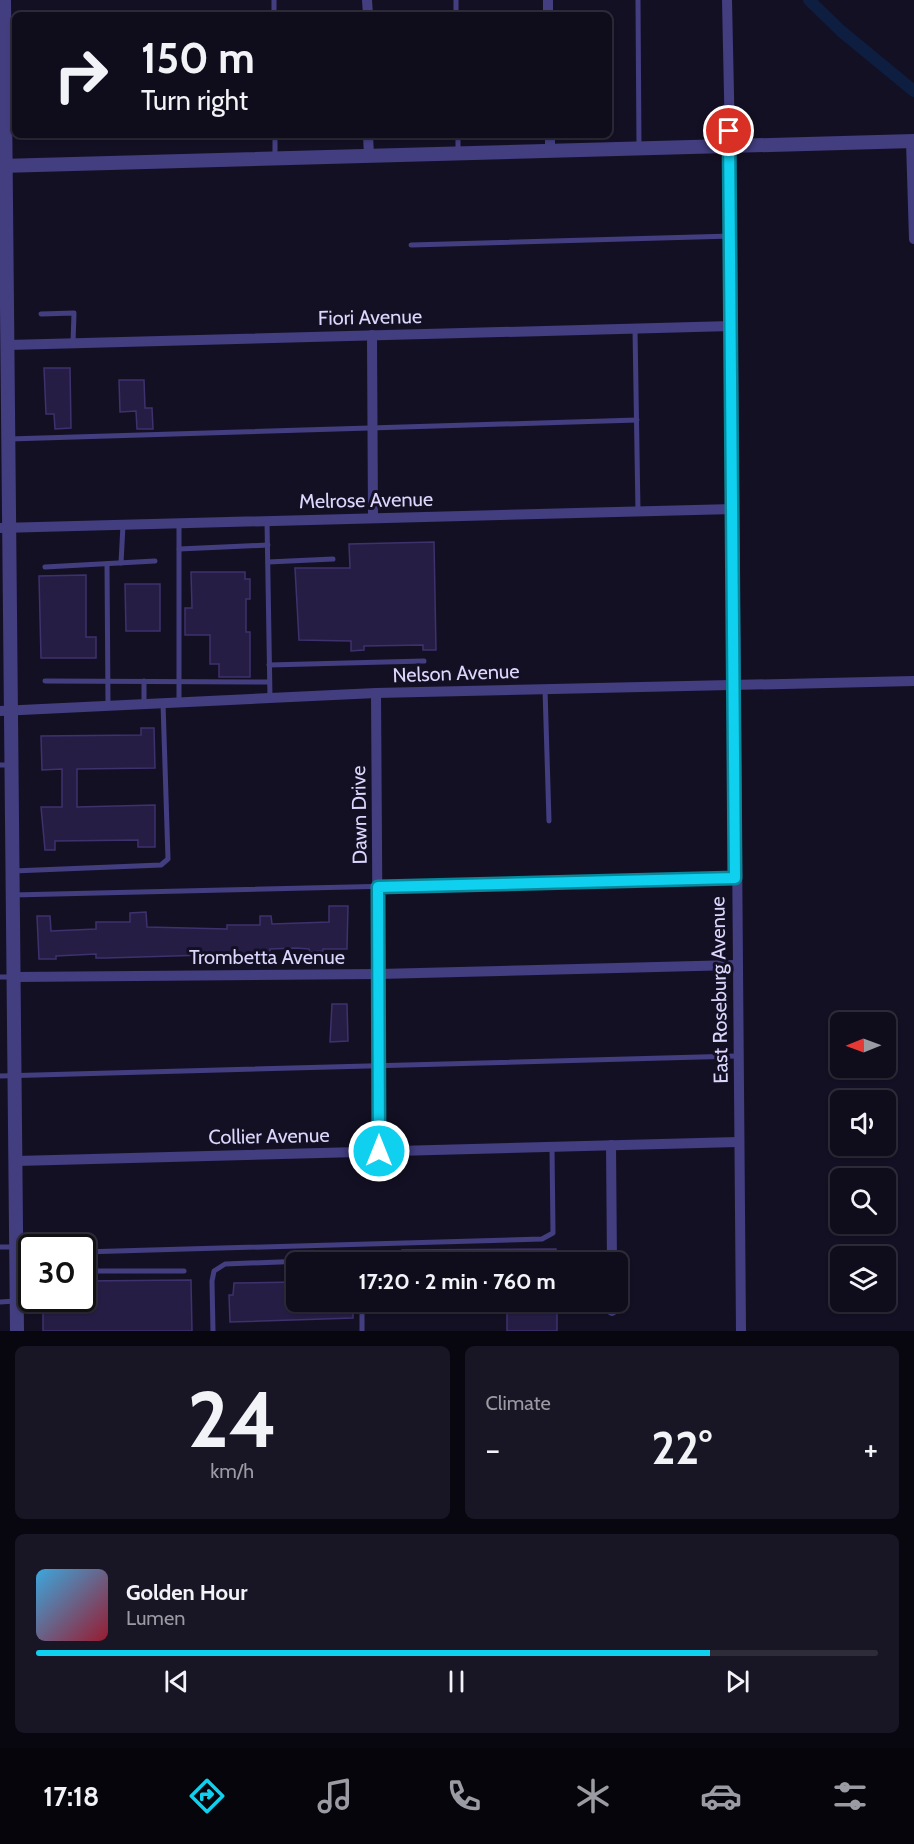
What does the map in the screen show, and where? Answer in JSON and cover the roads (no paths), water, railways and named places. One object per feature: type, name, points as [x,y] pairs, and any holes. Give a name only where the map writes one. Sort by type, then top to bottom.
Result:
[{"type":"street","points":[[4,0],[10,73],[3,166],[3,268],[8,345],[5,528],[6,765],[14,895],[17,1331]]},
{"type":"street","name":"East Roseburg Avenue","points":[[727,0],[732,236],[735,878],[741,1331]]},
{"type":"street","points":[[368,138],[369,156]]},
{"type":"street","points":[[550,138],[550,151]]},
{"type":"street","points":[[3,166],[913,141],[914,239]]},
{"type":"street","name":"Fiori Avenue","points":[[8,345],[732,326]]},
{"type":"street","points":[[372,335],[373,518]]},
{"type":"street","name":"Melrose Avenue","points":[[5,528],[734,509]]},
{"type":"street","name":"Nelson Avenue","points":[[6,710],[376,693],[914,681]]},
{"type":"street","name":"Dawn Drive","points":[[376,693],[379,1151]]},
{"type":"street","name":"Trombetta Avenue","points":[[15,977],[379,974],[736,965]]},
{"type":"street","name":"Collier Avenue","points":[[16,1161],[738,1142]]},
{"type":"street","points":[[611,1145],[612,1252]]},
{"type":"lane","points":[[638,0],[639,149]]},
{"type":"lane","points":[[275,138],[275,159]]},
{"type":"lane","points":[[458,138],[458,154]]},
{"type":"lane","points":[[411,245],[732,236]]},
{"type":"lane","points":[[41,314],[74,313],[74,343]]},
{"type":"lane","points":[[635,328],[638,512]]},
{"type":"lane","points":[[6,448],[373,429],[637,420]]},
{"type":"lane","points":[[267,521],[270,698]]},
{"type":"lane","points":[[179,523],[179,702]]},
{"type":"lane","points":[[121,563],[123,525]]},
{"type":"lane","points":[[179,549],[268,545]]},
{"type":"lane","points":[[268,562],[333,559]]},
{"type":"lane","points":[[45,567],[155,561]]},
{"type":"lane","points":[[107,564],[108,705]]},
{"type":"lane","points":[[269,665],[424,661]]},
{"type":"lane","points":[[45,681],[269,682]]},
{"type":"lane","points":[[144,681],[144,704]]},
{"type":"lane","points":[[545,689],[549,821]]},
{"type":"lane","points":[[13,871],[161,865],[168,859],[163,703]]},
{"type":"lane","points":[[14,895],[735,878]]},
{"type":"lane","points":[[0,977],[15,977]]},
{"type":"lane","points":[[0,1076],[737,1056]]},
{"type":"lane","points":[[96,1252],[542,1239],[552,1233],[552,1147]]},
{"type":"lane","points":[[0,1247],[16,1251]]},
{"type":"lane","points":[[213,1331],[212,1281],[214,1271],[225,1264],[286,1262]]},
{"type":"lane","points":[[96,1271],[184,1271]]},
{"type":"lane","points":[[0,1302],[17,1301]]},
{"type":"lane","points":[[362,1312],[362,1331]]},
{"type":"waterway","points":[[809,0],[841,31],[914,91]]}]
